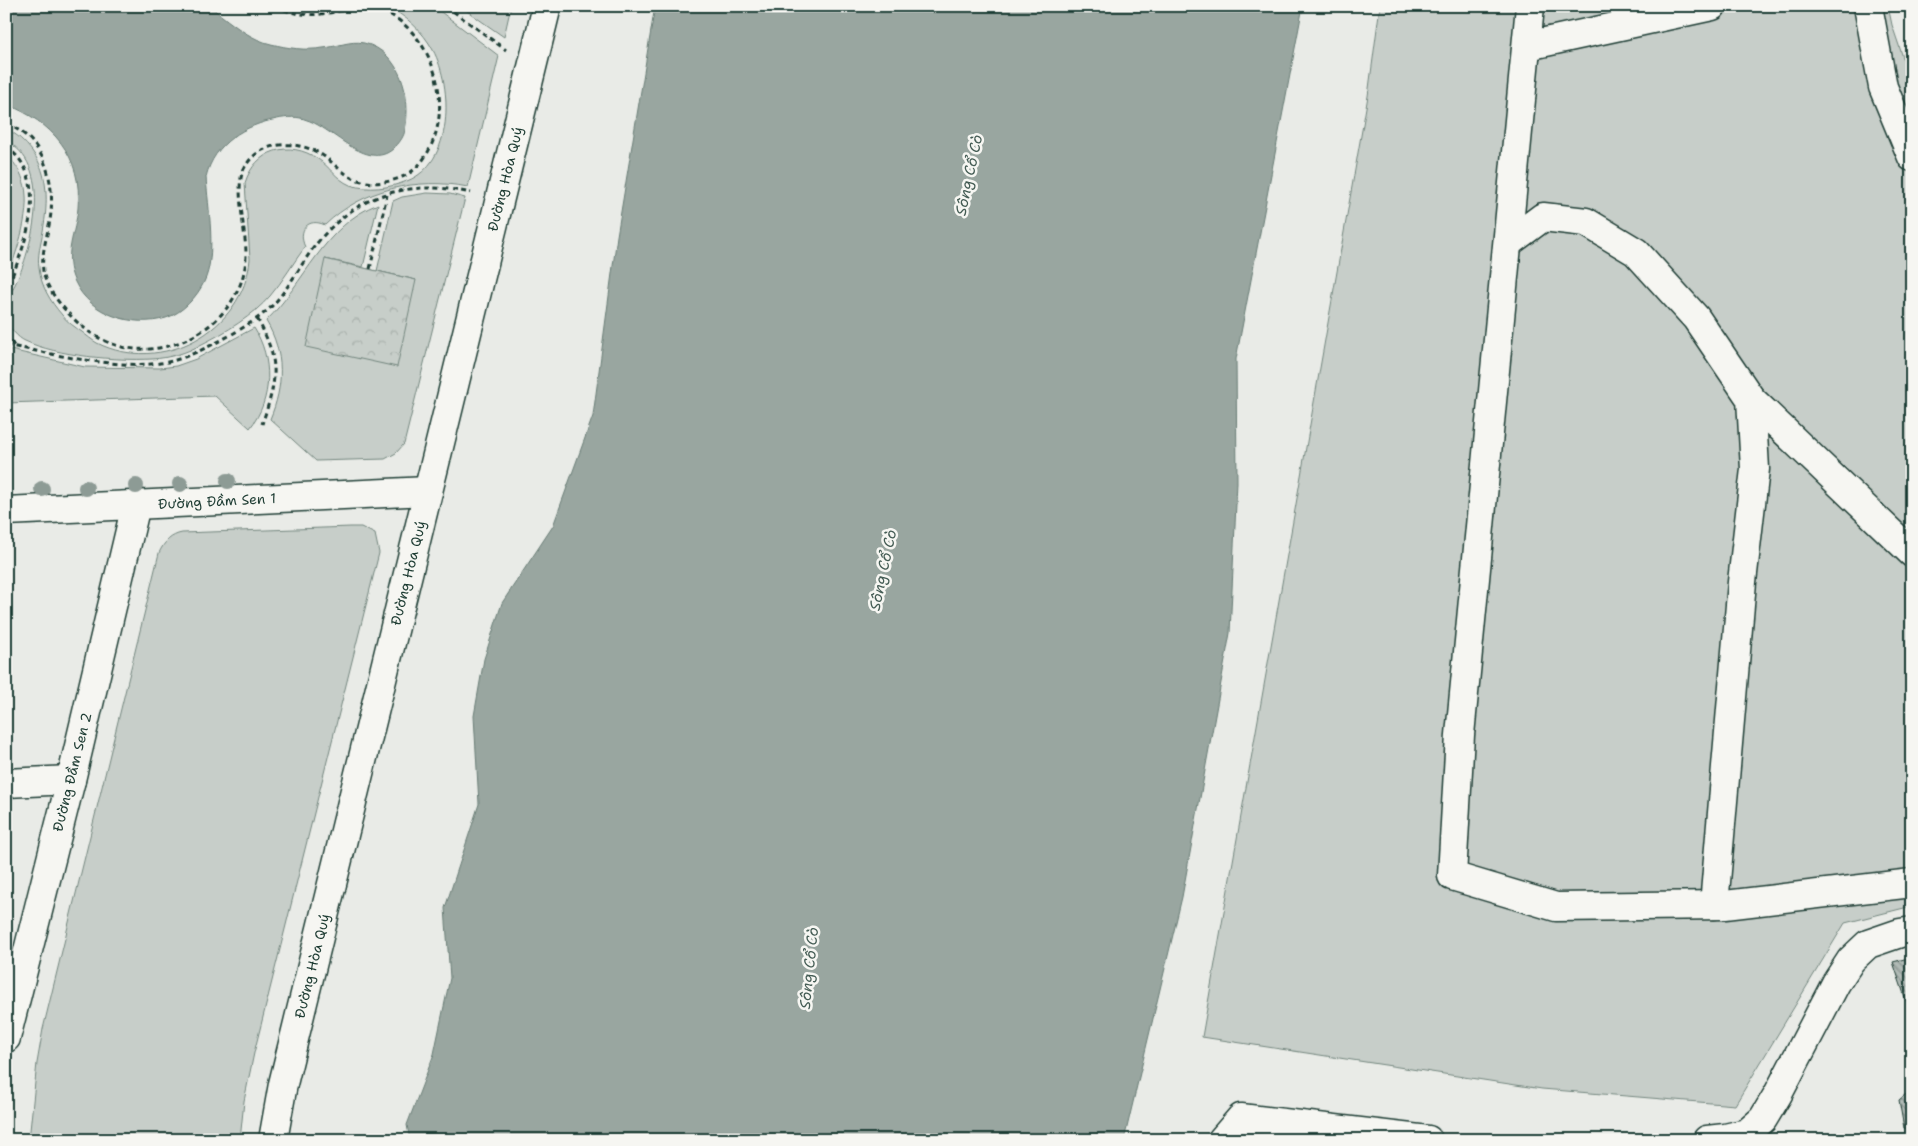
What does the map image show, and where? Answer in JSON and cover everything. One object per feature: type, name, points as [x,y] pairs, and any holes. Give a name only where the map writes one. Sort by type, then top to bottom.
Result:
[{"type":"street","name":"Đường Hòa Quý","points":[[273,1140],[283,1084],[547,6]]},
{"type":"street","points":[[1530,6],[1460,735],[1452,876],[1556,907],[1725,906],[1912,883]]},
{"type":"street","points":[[1526,46],[1712,6]]},
{"type":"street","points":[[1868,6],[1883,87],[1912,157]]},
{"type":"street","points":[[1508,243],[1542,218],[1586,222],[1636,252],[1696,318],[1750,399],[1912,553]]},
{"type":"street","points":[[1714,905],[1742,582],[1755,469],[1750,399]]},
{"type":"street","name":"Đường Đầm Sen 1","points":[[6,511],[428,491]]},
{"type":"street","name":"Đường Đầm Sen 2","points":[[6,1038],[71,780],[136,506]]},
{"type":"street","points":[[6,783],[71,780]]},
{"type":"street","points":[[1707,1140],[1748,1133],[1763,1119],[1836,983],[1851,960],[1868,944],[1912,931]]},
{"type":"street","points":[[1222,1140],[1242,1118],[1312,1128],[1428,1140]]},
{"type":"path","points":[[6,124],[19,131],[29,140],[40,151],[46,163],[52,198],[43,258],[44,273],[50,290],[62,307],[88,332],[104,341],[121,347],[156,348],[171,346],[186,340],[199,334],[212,323],[226,308],[237,291],[244,273],[246,254],[240,188],[242,173],[250,160],[262,149],[291,144],[306,148],[320,154],[347,176],[372,184],[404,176],[422,161],[435,139],[439,118],[438,83],[425,50],[400,22],[386,12],[369,7],[351,8],[318,15],[302,14],[283,10],[275,6]]},
{"type":"path","points":[[446,6],[510,54]]},
{"type":"path","points":[[6,147],[22,163],[27,172],[32,199],[24,246],[6,290]]},
{"type":"path","points":[[6,345],[64,357],[104,362],[141,365],[172,361],[198,352],[226,338],[270,308],[312,250],[335,223],[362,203],[387,194],[420,187],[450,188],[475,194]]},
{"type":"path","points":[[370,269],[387,194]]},
{"type":"path","points":[[257,318],[268,339],[274,359],[275,376],[272,396],[262,424]]},
{"type":"path","points":[[6,334],[14,346]]},
{"type":"green space","points":[[386,6],[433,6],[499,56],[468,187],[449,184],[429,184],[391,189],[356,202],[325,225],[319,223],[309,224],[303,230],[302,235],[305,247],[263,303],[230,329],[190,350],[178,354],[138,359],[70,354],[22,340],[14,332],[6,319],[5,313],[9,296],[25,261],[30,243],[35,203],[34,184],[30,167],[20,152],[6,141],[6,129],[27,144],[42,169],[46,199],[45,220],[39,254],[40,275],[50,299],[64,318],[97,343],[122,352],[147,354],[172,349],[195,340],[216,326],[233,307],[244,285],[250,259],[245,183],[250,172],[265,156],[274,151],[285,149],[307,153],[318,159],[350,185],[371,188],[386,187],[407,181],[422,172],[434,158],[441,141],[445,123],[446,103],[440,66],[429,43],[419,30],[407,19]]},
{"type":"green space","points":[[460,6],[511,6],[504,37]]},
{"type":"green space","points":[[1380,6],[1888,6],[1892,25],[1912,84],[1912,906],[1845,923],[1735,1105],[1542,1089],[1202,1037],[1368,96]]},
{"type":"green space","points":[[6,154],[22,176],[26,191],[26,203],[19,243],[6,279]]},
{"type":"green space","points":[[427,193],[450,194],[465,198],[404,444],[396,453],[385,459],[316,461],[270,419],[278,394],[280,370],[277,345],[266,321],[280,306],[329,240],[359,213],[378,204],[363,267],[325,259],[377,271],[393,201],[402,197]]},
{"type":"green space","points":[[325,259],[416,280],[397,367],[306,347]]},
{"type":"green space","points":[[254,328],[265,352],[268,378],[263,404],[258,417],[250,428],[215,396],[6,403],[6,349],[85,367],[160,368],[176,366],[196,359]]},
{"type":"green space","points":[[361,527],[375,534],[379,553],[254,1053],[244,1101],[240,1140],[29,1140],[37,1063],[43,1029],[161,549],[171,537],[182,533]]},
{"type":"water","points":[[207,5],[245,33],[271,44],[290,48],[310,49],[354,42],[364,43],[377,48],[387,56],[401,78],[407,104],[407,117],[402,139],[386,154],[375,155],[363,153],[317,125],[300,118],[277,119],[243,131],[232,138],[216,154],[206,177],[211,231],[210,259],[204,282],[197,293],[188,304],[172,316],[166,318],[154,321],[140,321],[114,316],[102,311],[91,303],[82,293],[71,272],[70,253],[77,217],[78,189],[70,157],[50,131],[23,112],[6,104],[6,6]]},
{"type":"water","name":"Sông Cổ Cò","points":[[655,6],[1303,6],[1236,359],[1237,482],[1230,633],[1182,897],[1124,1140],[410,1140],[407,1125],[434,1054],[450,978],[445,908],[479,804],[474,716],[484,659],[502,603],[553,526],[593,416],[617,236]]},
{"type":"building","points":[[1912,957],[1912,1018],[1893,962]]},
{"type":"building","points":[[1912,1089],[1912,1129],[1904,1128],[1899,1100]]}]
